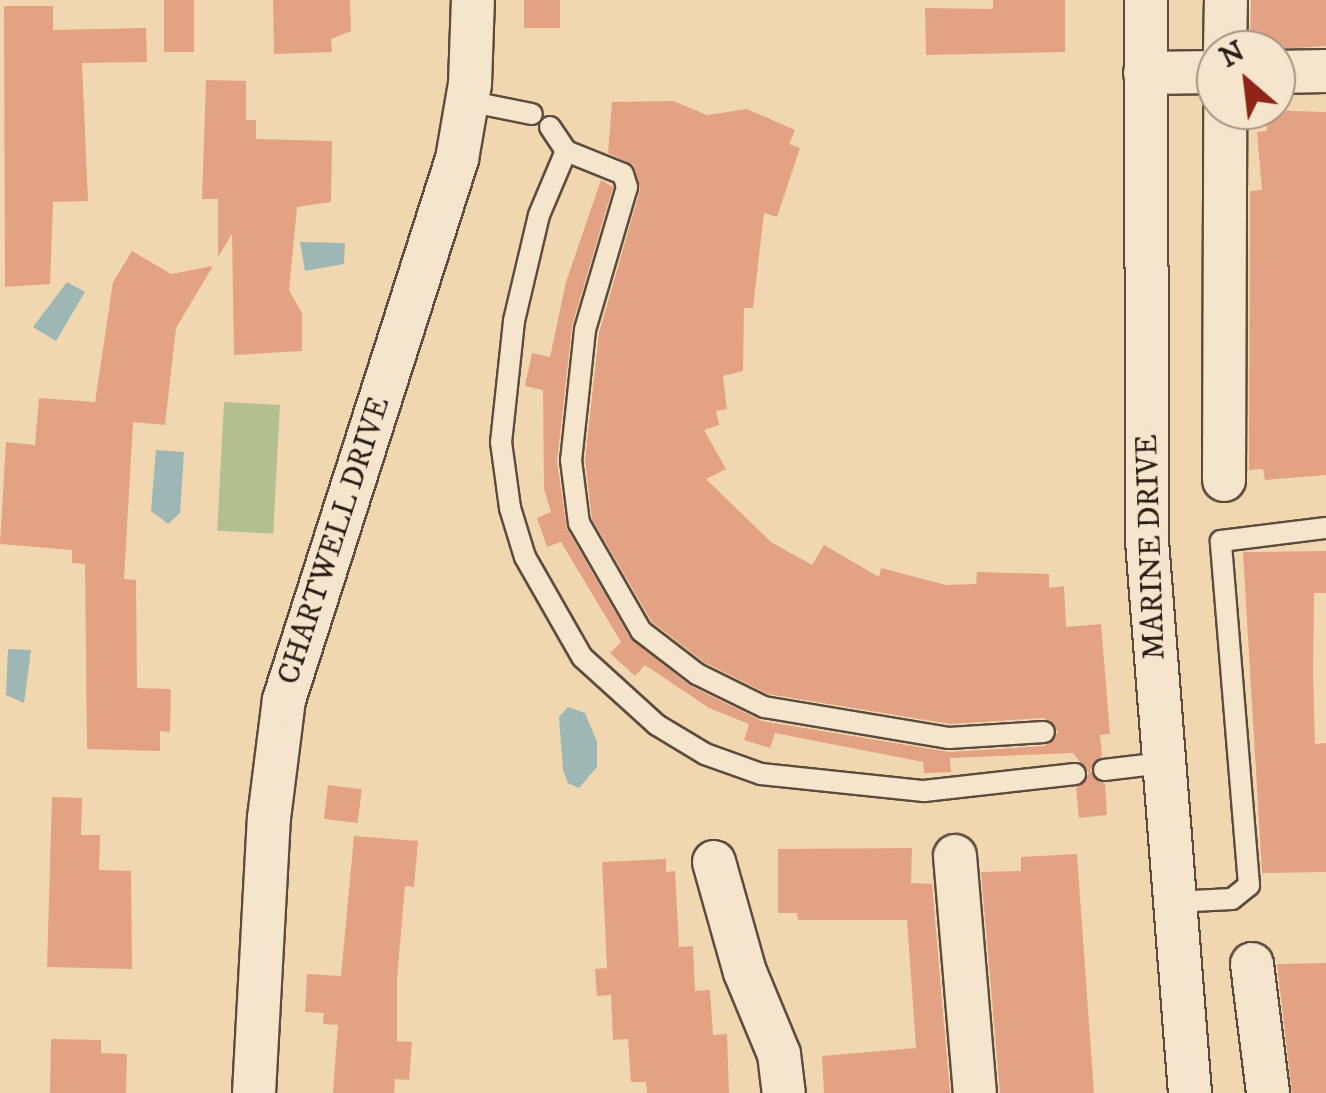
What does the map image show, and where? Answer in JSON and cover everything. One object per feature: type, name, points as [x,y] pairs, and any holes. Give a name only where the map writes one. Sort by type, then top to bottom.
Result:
[{"type":"street","name":"CHARTWELL DRIVE","points":[[254,1093],[269,818],[284,700],[457,159],[468,101],[473,0]]},
{"type":"street","name":"MARINE DRIVE","points":[[1146,0],[1147,541],[1190,1093]]},
{"type":"street","points":[[1225,30],[1226,0]]},
{"type":"street","points":[[1296,72],[1326,71]]},
{"type":"street","points":[[1145,74],[1196,73]]},
{"type":"street","points":[[1224,480],[1225,130]]},
{"type":"street","points":[[955,856],[976,1093]]},
{"type":"street","points":[[714,862],[745,972],[779,1054],[784,1093]]},
{"type":"street","points":[[1252,964],[1268,1093]]},
{"type":"lane","points":[[468,101],[532,114]]},
{"type":"lane","points":[[550,128],[566,151],[623,174],[628,187],[585,330],[571,460],[579,523],[642,630],[697,674],[764,707],[949,738],[1044,732]]},
{"type":"lane","points":[[566,151],[540,215],[514,321],[501,442],[510,508],[526,557],[582,657],[657,725],[705,754],[761,774],[924,791],[1075,774]]},
{"type":"lane","points":[[1174,902],[1232,899],[1249,885],[1221,541],[1326,528]]},
{"type":"lane","points":[[1104,770],[1164,763]]},
{"type":"green space","points":[[224,402],[280,405],[273,534],[217,531]]},
{"type":"water","points":[[300,242],[345,243],[344,264],[305,271]]},
{"type":"water","points":[[67,282],[85,292],[56,341],[33,327]]},
{"type":"water","points":[[156,450],[184,452],[180,513],[168,524],[151,511]]},
{"type":"water","points":[[8,649],[31,650],[24,703],[6,695]]},
{"type":"water","points":[[568,707],[585,713],[597,742],[597,767],[579,788],[568,783],[563,770],[559,717]]},
{"type":"building","points":[[164,0],[194,0],[194,52],[164,52]]},
{"type":"building","points":[[273,0],[350,0],[351,31],[331,39],[332,52],[274,54]]},
{"type":"building","points":[[524,0],[560,0],[560,28],[524,28]]},
{"type":"building","points":[[993,0],[1065,0],[1065,52],[926,55],[925,8],[993,9]]},
{"type":"building","points":[[1251,0],[1326,0],[1326,46],[1296,48],[1296,30],[1250,30]]},
{"type":"building","points":[[4,6],[53,6],[53,30],[146,28],[147,62],[82,63],[88,201],[53,202],[50,284],[5,287]]},
{"type":"building","points":[[206,80],[246,81],[246,120],[256,120],[256,139],[332,141],[331,202],[297,207],[289,290],[302,313],[302,351],[234,355],[232,234],[218,257],[218,199],[202,199]]},
{"type":"building","points":[[673,101],[707,115],[747,109],[795,130],[789,144],[800,148],[777,217],[764,213],[753,308],[744,308],[743,371],[723,376],[727,409],[716,411],[719,425],[704,430],[726,469],[706,479],[771,542],[812,565],[824,545],[879,577],[881,568],[946,585],[976,584],[977,572],[1049,574],[1049,588],[1064,586],[1066,627],[1101,624],[1110,734],[1100,735],[1102,756],[1090,771],[1105,784],[1107,815],[1079,818],[1076,788],[1089,773],[1073,753],[950,758],[951,772],[924,773],[923,762],[775,733],[770,748],[744,740],[749,724],[709,708],[645,665],[635,676],[610,653],[621,642],[561,542],[547,547],[537,518],[551,512],[544,489],[543,390],[525,386],[532,353],[550,357],[566,282],[601,180],[613,187],[572,326],[557,462],[567,529],[630,638],[689,685],[762,721],[949,752],[1045,746],[1058,732],[1044,718],[950,724],[768,694],[704,662],[652,622],[592,519],[585,460],[599,333],[640,190],[634,165],[608,153],[612,102]]},
{"type":"building","points":[[1296,111],[1326,112],[1326,475],[1265,480],[1263,469],[1249,470],[1250,191],[1262,190],[1257,132],[1296,130]]},
{"type":"building","points":[[132,251],[171,274],[213,266],[176,328],[165,425],[133,422],[124,579],[136,580],[137,688],[171,689],[170,732],[160,731],[160,751],[87,749],[85,564],[72,563],[72,550],[0,544],[6,442],[35,445],[39,398],[95,402],[113,282]]},
{"type":"building","points":[[1326,551],[1326,593],[1314,593],[1313,672],[1315,744],[1326,743],[1326,872],[1262,873],[1243,552]]},
{"type":"building","points":[[328,785],[362,789],[358,823],[324,819]]},
{"type":"building","points":[[52,797],[82,798],[81,835],[100,835],[99,870],[131,871],[132,969],[47,967]]},
{"type":"building","points":[[354,836],[418,841],[414,887],[405,886],[397,979],[397,1041],[412,1042],[409,1080],[395,1079],[394,1093],[333,1093],[338,1025],[323,1024],[324,1013],[305,1012],[307,974],[341,976]]},
{"type":"building","points":[[912,848],[911,883],[932,884],[950,1093],[824,1093],[822,1056],[916,1048],[907,920],[798,920],[797,913],[778,913],[778,849]]},
{"type":"building","points":[[1077,854],[1094,1093],[1000,1093],[981,872],[1021,871],[1021,857]]},
{"type":"building","points":[[666,859],[666,872],[675,871],[679,947],[693,946],[695,991],[710,990],[713,1035],[727,1034],[729,1093],[647,1093],[646,1082],[631,1082],[628,1039],[613,1040],[611,995],[597,996],[595,969],[607,968],[602,862]]},
{"type":"building","points":[[1326,963],[1326,1093],[1292,1093],[1277,964]]},
{"type":"building","points":[[51,1039],[101,1040],[101,1053],[127,1054],[126,1093],[50,1093]]}]
